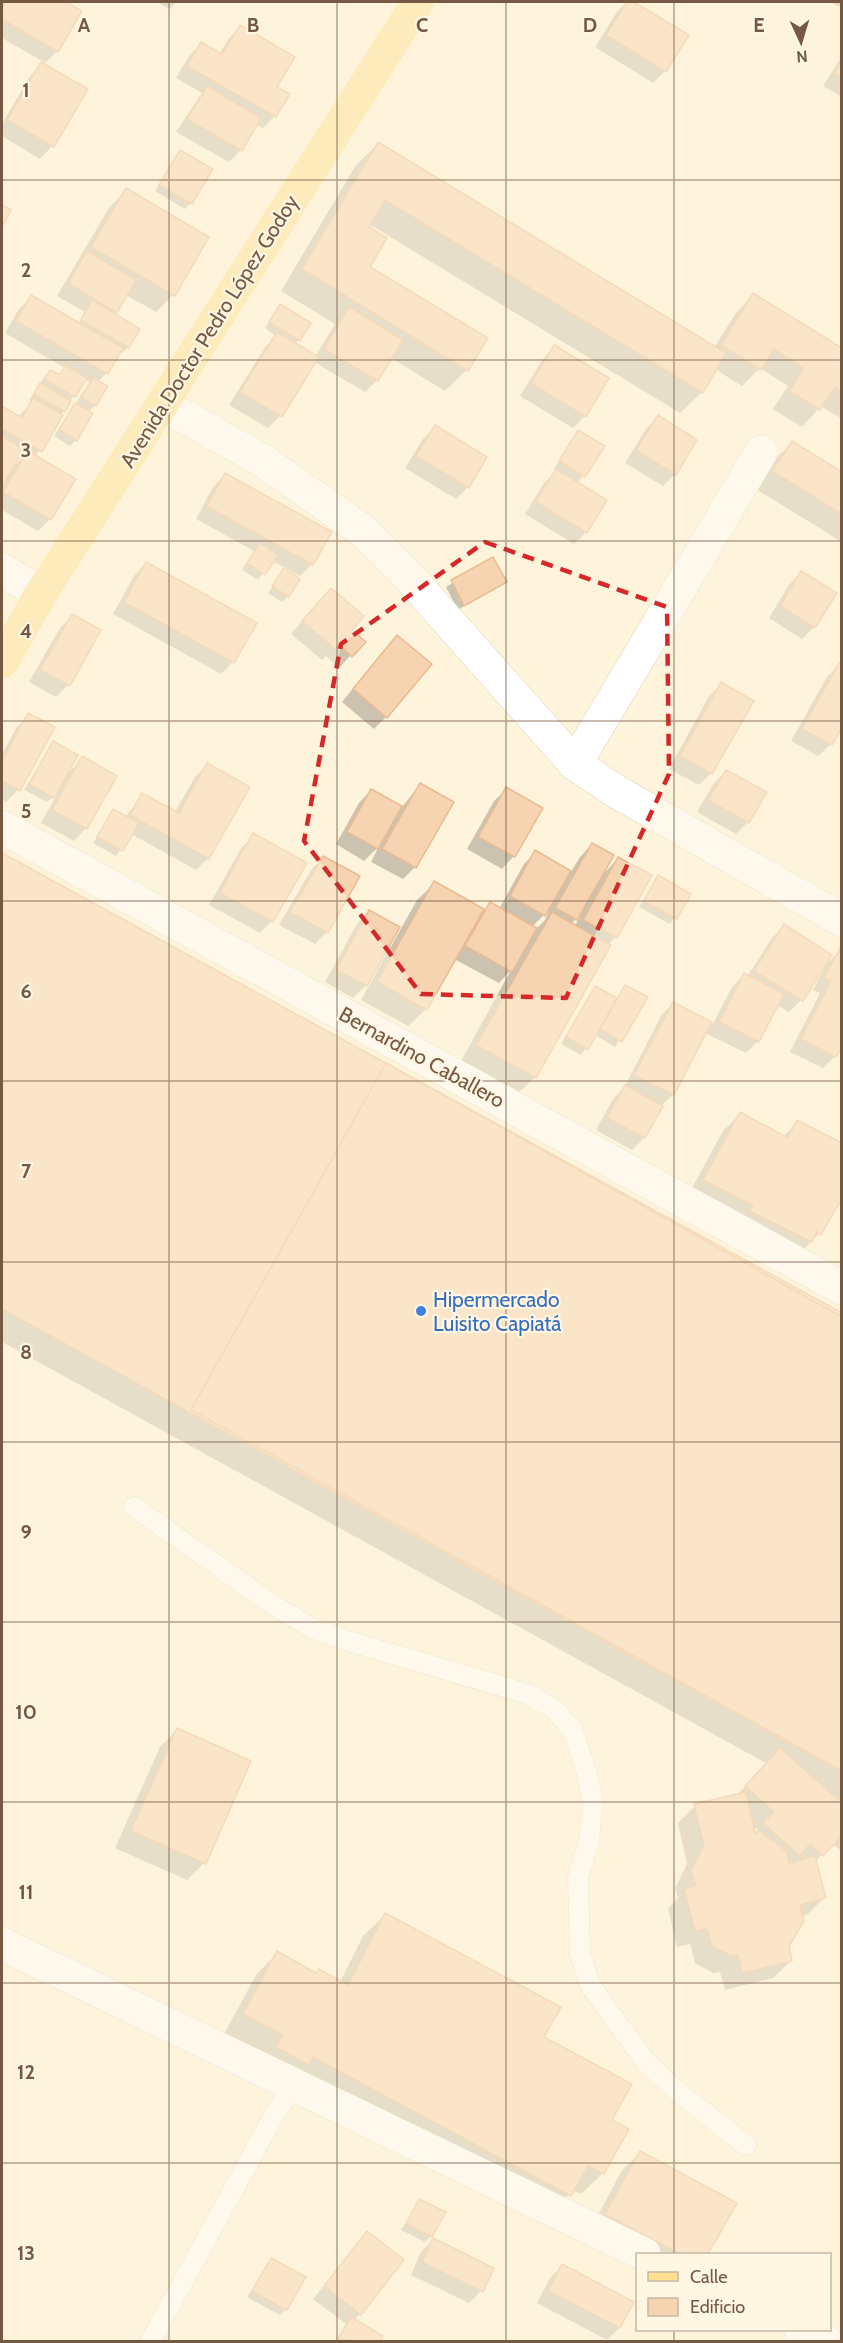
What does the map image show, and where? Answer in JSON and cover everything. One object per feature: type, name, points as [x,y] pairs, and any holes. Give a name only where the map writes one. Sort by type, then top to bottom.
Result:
[{"type":"main road","name":"Avenida Doctor Pedro López Godoy","points":[[2,662],[41,594],[418,2]]},
{"type":"street","points":[[162,404],[265,462],[363,531],[409,577],[575,764],[617,792],[842,920]]},
{"type":"street","points":[[575,764],[761,452]]},
{"type":"street","points":[[2,570],[41,594]]},
{"type":"street","name":"Bernardino Caballero","points":[[2,826],[842,1288]]},
{"type":"street","points":[[2,1944],[642,2253]]},
{"type":"street","points":[[803,2331],[826,2342]]},
{"type":"lane","points":[[134,1507],[275,1606],[310,1627],[348,1641],[528,1694],[554,1709],[572,1729],[586,1770],[593,1803],[589,1841],[578,1877],[580,1953],[590,1985],[645,2061],[673,2088],[746,2145]]},
{"type":"lane","points":[[150,2342],[292,2086]]},
{"type":"highlighted area","points":[[485,542],[667,607],[669,774],[566,998],[421,994],[304,841],[341,644]]},
{"type":"building","points":[[6,2],[66,2],[82,11],[58,52],[2,19],[2,9]]},
{"type":"building","points":[[627,2],[634,2],[689,35],[666,72],[606,35]]},
{"type":"building","points":[[240,25],[295,57],[277,87],[290,94],[276,117],[187,66],[201,42],[222,54]]},
{"type":"building","points":[[842,61],[842,78],[834,73]]},
{"type":"building","points":[[41,62],[88,89],[54,147],[7,120]]},
{"type":"building","points":[[207,86],[261,118],[242,151],[187,119]]},
{"type":"building","points":[[378,142],[726,353],[703,393],[385,200],[369,227],[387,238],[370,267],[488,338],[468,371],[302,269]]},
{"type":"building","points":[[180,150],[213,169],[192,204],[159,185]]},
{"type":"building","points":[[126,188],[209,237],[175,296],[91,247]]},
{"type":"building","points":[[2,205],[11,210],[2,227]]},
{"type":"building","points":[[87,251],[136,280],[117,313],[68,283]]},
{"type":"building","points":[[753,293],[842,348],[842,391],[835,387],[820,410],[789,391],[804,368],[774,349],[761,370],[721,345]]},
{"type":"building","points":[[31,295],[123,348],[108,374],[16,321]]},
{"type":"building","points":[[92,300],[140,329],[129,348],[81,320]]},
{"type":"building","points":[[280,304],[311,323],[300,341],[269,322]]},
{"type":"building","points":[[349,307],[403,340],[378,381],[324,349]]},
{"type":"building","points":[[277,332],[319,357],[282,417],[240,392]]},
{"type":"building","points":[[554,345],[609,378],[586,417],[531,383]]},
{"type":"building","points":[[65,365],[87,378],[75,397],[44,379],[50,370],[60,375]]},
{"type":"building","points":[[93,378],[108,386],[96,406],[81,397]]},
{"type":"building","points":[[40,383],[71,401],[65,412],[34,394]]},
{"type":"building","points":[[33,398],[63,415],[42,452],[2,429],[2,406],[22,418]]},
{"type":"building","points":[[75,403],[93,413],[77,441],[59,430]]},
{"type":"building","points":[[658,415],[697,440],[676,475],[636,450]]},
{"type":"building","points":[[435,425],[487,457],[469,488],[416,456]]},
{"type":"building","points":[[578,430],[605,446],[585,477],[559,461]]},
{"type":"building","points":[[2,436],[24,449],[2,487]]},
{"type":"building","points":[[792,441],[842,472],[842,514],[772,471]]},
{"type":"building","points":[[28,451],[76,479],[51,520],[3,492]]},
{"type":"building","points":[[556,469],[607,500],[587,533],[536,502]]},
{"type":"building","points":[[225,473],[332,532],[313,565],[207,506]]},
{"type":"building","points":[[260,543],[278,555],[265,575],[247,563]]},
{"type":"building","points":[[493,557],[507,582],[464,606],[451,580]]},
{"type":"building","points":[[146,562],[257,623],[234,663],[124,602]]},
{"type":"building","points":[[284,568],[300,579],[289,597],[272,586]]},
{"type":"building","points":[[801,571],[837,593],[815,628],[780,606]]},
{"type":"building","points":[[331,588],[364,616],[352,630],[366,642],[352,657],[339,645],[335,649],[302,621]]},
{"type":"building","points":[[72,614],[101,630],[70,686],[40,670]]},
{"type":"building","points":[[397,635],[432,664],[387,718],[353,689]]},
{"type":"building","points":[[839,663],[842,665],[842,728],[832,745],[802,729]]},
{"type":"building","points":[[721,682],[754,701],[712,774],[680,756]]},
{"type":"building","points":[[28,713],[55,727],[20,791],[2,781],[2,761]]},
{"type":"building","points":[[53,741],[78,755],[54,798],[29,784]]},
{"type":"building","points":[[82,756],[117,776],[87,829],[52,810]]},
{"type":"building","points":[[207,763],[250,787],[209,859],[130,815],[142,793],[179,813]]},
{"type":"building","points":[[726,770],[767,792],[749,823],[708,800]]},
{"type":"building","points":[[420,783],[454,802],[416,868],[382,849]]},
{"type":"building","points":[[506,787],[543,808],[515,857],[478,837]]},
{"type":"building","points":[[371,789],[402,806],[378,849],[347,832]]},
{"type":"building","points":[[113,809],[139,823],[123,851],[97,837]]},
{"type":"building","points":[[253,833],[307,863],[273,922],[220,893]]},
{"type":"building","points":[[592,843],[614,855],[577,920],[555,908]]},
{"type":"building","points":[[535,850],[571,871],[545,916],[510,896]]},
{"type":"building","name":"Hipermercado Luisito Capiatá","points":[[2,853],[842,1313],[842,1772],[2,1309]]},
{"type":"building","points":[[323,856],[360,876],[328,933],[290,912]]},
{"type":"building","points":[[618,857],[652,875],[617,938],[583,920]]},
{"type":"building","points":[[658,875],[691,894],[677,919],[644,901]]},
{"type":"building","points":[[434,881],[484,909],[427,1010],[377,982]]},
{"type":"building","points":[[490,902],[537,928],[512,972],[465,946]]},
{"type":"building","points":[[369,910],[400,927],[367,986],[336,970]]},
{"type":"building","points":[[552,912],[611,945],[536,1078],[476,1045]]},
{"type":"building","points":[[784,924],[832,955],[803,1001],[754,971]]},
{"type":"building","points":[[840,948],[842,1047],[836,1057],[801,1039],[831,981],[824,978]]},
{"type":"building","points":[[744,973],[784,994],[759,1042],[719,1022]]},
{"type":"building","points":[[625,985],[648,997],[622,1042],[600,1029]]},
{"type":"building","points":[[595,986],[617,998],[588,1050],[566,1037]]},
{"type":"building","points":[[673,1002],[712,1022],[674,1095],[634,1075]]},
{"type":"building","name":"Hipermercado Luisito Capiatá","points":[[386,1063],[842,1317],[842,1771],[191,1410]]},
{"type":"building","points":[[625,1085],[663,1106],[645,1138],[607,1118]]},
{"type":"building","points":[[740,1112],[788,1138],[797,1120],[842,1143],[842,1198],[821,1235],[817,1232],[812,1242],[750,1211],[753,1205],[703,1180]]},
{"type":"building","points":[[177,1728],[251,1761],[206,1864],[131,1831]]},
{"type":"building","points":[[780,1748],[842,1803],[842,1836],[823,1856],[810,1844],[800,1856],[763,1823],[774,1812],[745,1786]]},
{"type":"building","points":[[746,1792],[755,1833],[760,1831],[786,1851],[789,1863],[815,1856],[826,1898],[800,1905],[804,1921],[789,1946],[792,1961],[742,1973],[738,1955],[731,1956],[712,1946],[707,1928],[695,1931],[684,1889],[696,1886],[691,1870],[704,1846],[694,1804]]},
{"type":"building","points":[[385,1913],[561,2007],[544,2037],[632,2084],[612,2120],[629,2129],[604,2174],[588,2166],[571,2196],[313,2057],[309,2065],[276,2047],[283,2035],[243,2014],[277,1951],[316,1973],[319,1969],[348,1985]]},
{"type":"building","points":[[640,2151],[737,2203],[709,2253],[678,2253],[605,2214]]},
{"type":"building","points":[[419,2199],[446,2212],[432,2237],[406,2224]]},
{"type":"building","points":[[367,2231],[404,2260],[361,2315],[324,2286]]},
{"type":"building","points":[[433,2238],[494,2268],[483,2292],[422,2262]]},
{"type":"building","points":[[271,2258],[306,2277],[287,2310],[252,2291]]},
{"type":"building","points":[[562,2264],[634,2302],[620,2328],[548,2291]]},
{"type":"building","points":[[351,2317],[383,2336],[380,2342],[338,2339]]},
{"type":"place","name":"Hipermercado Luisito Capiatá","points":[[421,1311]]}]
